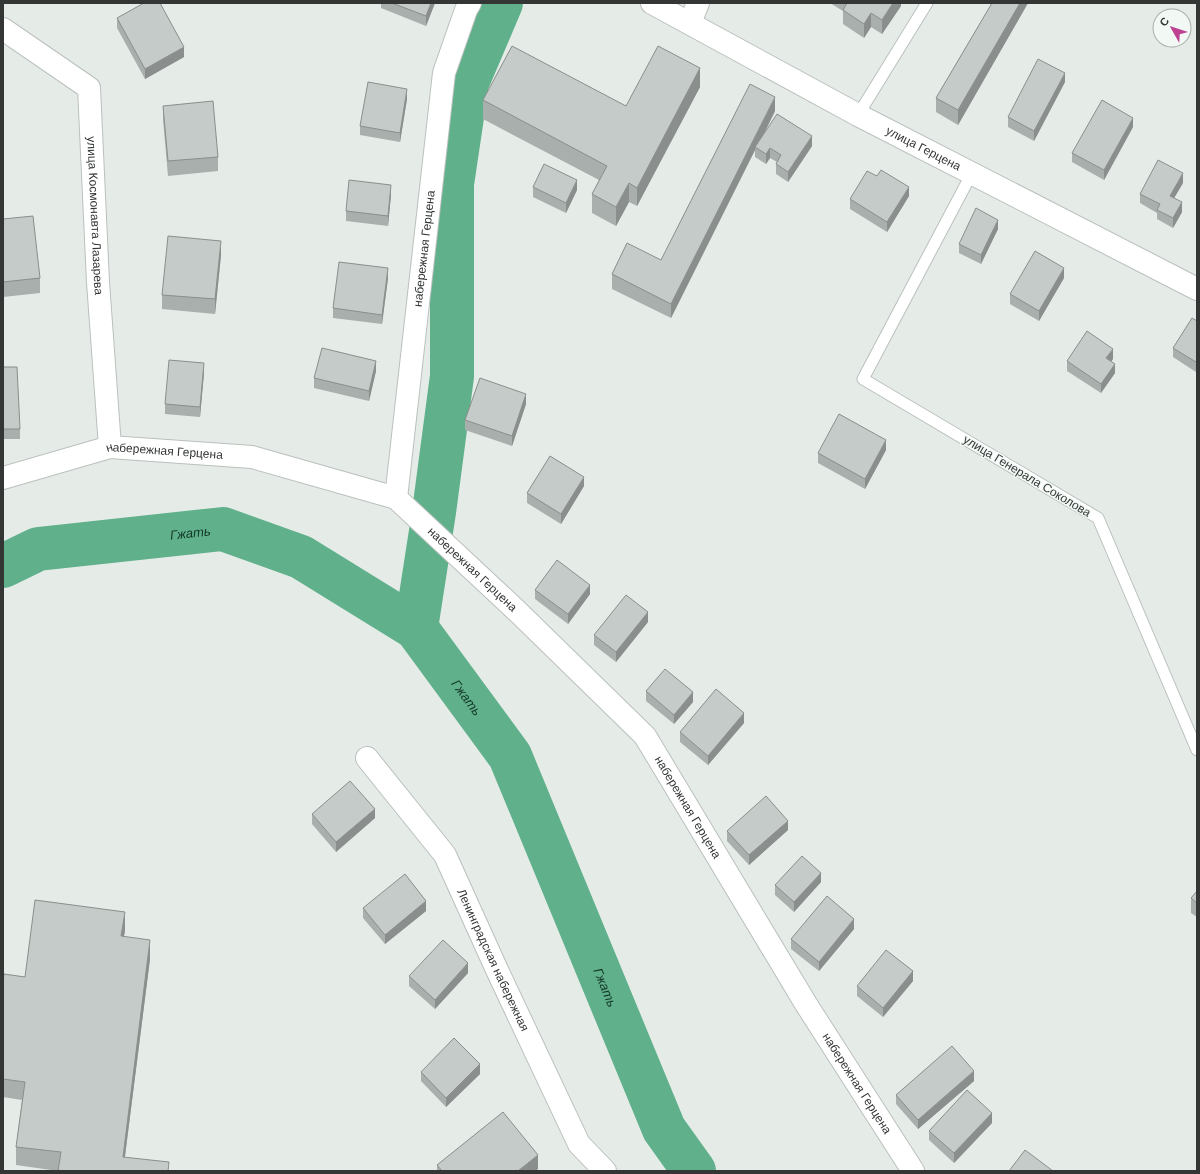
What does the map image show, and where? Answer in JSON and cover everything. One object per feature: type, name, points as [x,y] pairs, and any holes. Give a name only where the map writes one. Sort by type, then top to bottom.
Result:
[{"type":"street","name":"набережная Герцена","points":[[396,498],[444,73],[466,10],[470,3]]},
{"type":"street","name":"улица Герцена","points":[[652,3],[858,114],[1197,288]]},
{"type":"street","points":[[690,24],[698,3]]},
{"type":"street","name":"улица Космонавта Лазарева","points":[[3,29],[90,88],[98,282],[110,447]]},
{"type":"street","name":"набережная Герцена","points":[[3,478],[110,447],[252,457],[396,498],[517,611],[645,736],[806,1004],[913,1171]]},
{"type":"street","name":"Ленинградская набережная","points":[[367,758],[446,855],[579,1144],[604,1171]]},
{"type":"lane","points":[[858,114],[927,3]]},
{"type":"lane","name":"улица Генерала Соколова","points":[[972,173],[863,379],[1098,518],[1197,750]]},
{"type":"building","points":[[144,3],[160,3],[184,47],[145,69],[117,18]]},
{"type":"building","points":[[392,3],[431,3],[426,16]]},
{"type":"building","points":[[847,3],[893,3],[882,20],[871,13],[864,24],[843,10]]},
{"type":"building","points":[[992,3],[1020,3],[958,110],[936,98]]},
{"type":"building","points":[[512,46],[626,106],[658,46],[700,68],[637,188],[629,183],[616,207],[592,194],[607,166],[483,100]]},
{"type":"building","points":[[1038,59],[1065,73],[1034,131],[1008,117]]},
{"type":"building","points":[[368,82],[407,89],[400,133],[360,126]]},
{"type":"building","points":[[750,84],[775,97],[671,304],[612,274],[627,243],[661,260]]},
{"type":"building","points":[[1102,100],[1133,118],[1104,170],[1072,153]]},
{"type":"building","points":[[213,101],[218,157],[168,161],[163,106]]},
{"type":"building","points":[[777,114],[812,136],[788,172],[776,164],[781,155],[770,148],[766,154],[755,147]]},
{"type":"building","points":[[1158,160],[1183,173],[1170,196],[1182,202],[1173,218],[1157,210],[1160,204],[1140,194]]},
{"type":"building","points":[[544,164],[577,180],[566,203],[533,187]]},
{"type":"building","points":[[881,170],[909,187],[887,222],[850,199],[867,171],[877,176]]},
{"type":"building","points":[[349,180],[391,185],[388,216],[346,211]]},
{"type":"building","points":[[976,208],[998,220],[981,255],[959,244]]},
{"type":"building","points":[[33,216],[40,278],[3,282],[3,219]]},
{"type":"building","points":[[168,236],[221,241],[215,299],[162,295]]},
{"type":"building","points":[[1035,251],[1064,268],[1039,311],[1010,294]]},
{"type":"building","points":[[339,262],[388,268],[382,315],[333,308]]},
{"type":"building","points":[[1192,318],[1197,321],[1196,362],[1173,348]]},
{"type":"building","points":[[1087,331],[1113,349],[1106,358],[1115,364],[1101,384],[1067,361]]},
{"type":"building","points":[[322,348],[376,361],[369,391],[314,378]]},
{"type":"building","points":[[169,360],[204,363],[200,407],[165,404]]},
{"type":"building","points":[[3,367],[17,367],[20,429],[3,429]]},
{"type":"building","points":[[480,378],[526,394],[512,436],[465,420]]},
{"type":"building","points":[[839,414],[886,440],[865,479],[818,453]]},
{"type":"building","points":[[550,456],[584,477],[561,514],[527,493]]},
{"type":"building","points":[[557,560],[590,585],[568,614],[535,590]]},
{"type":"building","points":[[626,595],[648,612],[616,652],[594,635]]},
{"type":"building","points":[[665,669],[693,692],[674,715],[646,691]]},
{"type":"building","points":[[716,689],[744,713],[708,756],[680,732]]},
{"type":"building","points":[[350,781],[375,809],[336,842],[312,814]]},
{"type":"building","points":[[766,796],[788,821],[749,855],[727,831]]},
{"type":"building","points":[[802,856],[821,873],[794,902],[775,885]]},
{"type":"building","points":[[405,874],[426,901],[385,935],[363,908]]},
{"type":"building","points":[[1197,891],[1197,903],[1191,898]]},
{"type":"building","points":[[827,896],[854,919],[819,962],[791,939]]},
{"type":"building","points":[[35,900],[125,912],[121,936],[150,940],[123,1157],[169,1162],[168,1171],[58,1171],[61,1152],[16,1147],[25,1082],[3,1079],[3,982],[4,974],[25,977]]},
{"type":"building","points":[[443,940],[468,963],[435,1000],[409,976]]},
{"type":"building","points":[[886,950],[913,971],[883,1008],[857,986]]},
{"type":"building","points":[[454,1038],[480,1064],[446,1098],[421,1072]]},
{"type":"building","points":[[952,1046],[974,1071],[918,1120],[896,1095]]},
{"type":"building","points":[[967,1090],[992,1113],[954,1153],[929,1131]]},
{"type":"building","points":[[503,1112],[538,1155],[518,1171],[442,1171],[437,1165]]},
{"type":"building","points":[[1025,1150],[1053,1171],[1009,1171]]},
{"type":"waterway","points":[[416,628],[434,512],[452,376],[452,184],[467,83],[501,3]]},
{"type":"waterway","name":"Гжать","points":[[3,566],[38,549],[223,529],[301,557],[416,628],[510,756],[664,1129],[694,1171]]}]
